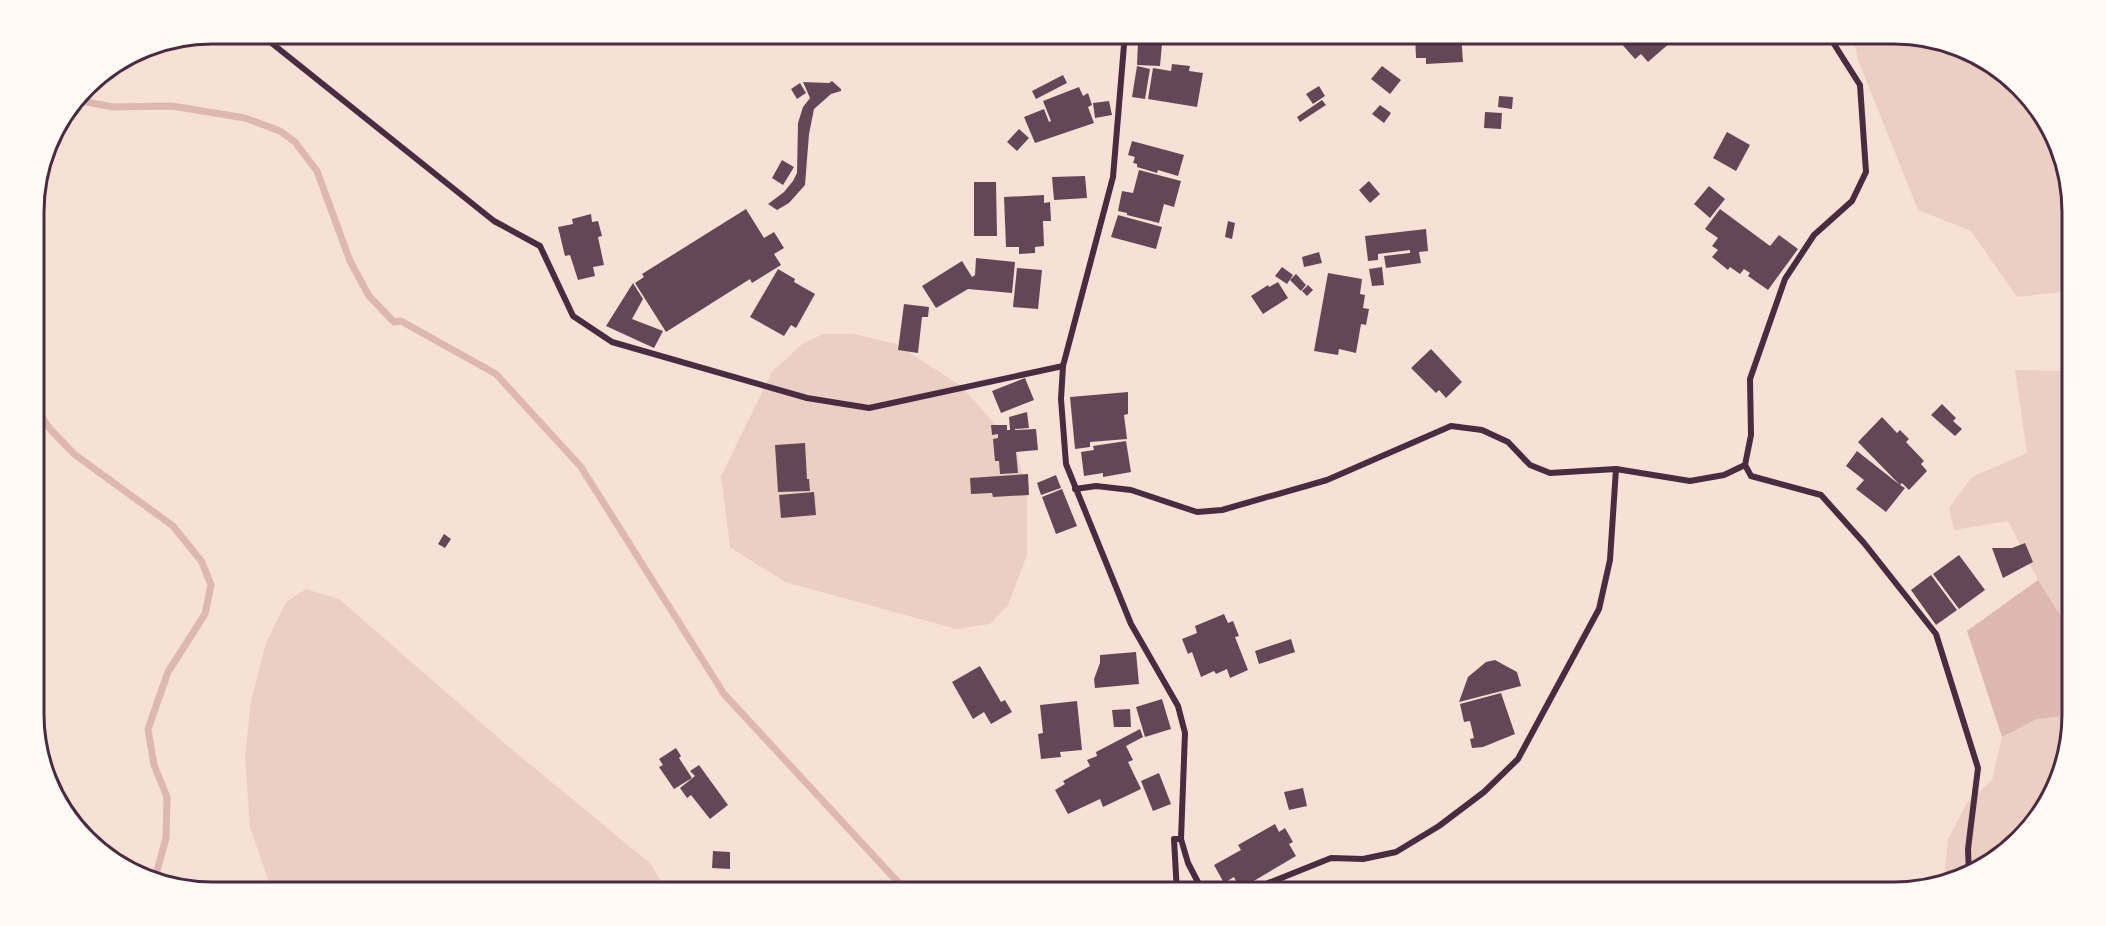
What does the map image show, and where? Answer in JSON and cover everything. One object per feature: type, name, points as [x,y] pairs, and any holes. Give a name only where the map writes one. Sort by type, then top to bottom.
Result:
[{"type":"street","points":[[273,44],[494,220],[540,246],[573,316],[612,342],[807,398],[869,408],[1063,366]]},
{"type":"street","points":[[1124,44],[1113,177],[1063,366],[1061,399],[1066,464],[1131,624],[1178,706],[1185,733],[1181,839],[1188,863],[1198,882]]},
{"type":"street","points":[[1834,44],[1860,85],[1866,172],[1852,201],[1814,235],[1785,279],[1750,379],[1751,435],[1745,465],[1752,476],[1821,495],[1864,543],[1936,634],[1978,768],[1968,849],[1969,865]]},
{"type":"street","points":[[1075,489],[1096,486],[1131,490],[1197,512],[1222,510],[1328,480],[1450,426],[1482,430],[1508,442],[1530,465],[1550,473],[1616,469],[1690,481],[1724,475],[1745,465]]},
{"type":"street","points":[[1271,882],[1331,858],[1363,859],[1396,852],[1439,826],[1484,792],[1518,759],[1599,609],[1610,560],[1616,469]]},
{"type":"street","points":[[1176,882],[1174,839],[1181,839]]},
{"type":"shaded area","points":[[1854,44],[1906,44],[1938,49],[1959,56],[1997,78],[2028,109],[2050,147],[2061,189],[2062,292],[2017,297],[1971,231],[1918,210],[1858,60]]},
{"type":"shaded area","points":[[823,334],[854,334],[896,344],[961,386],[1016,448],[1027,495],[1027,555],[1008,605],[990,624],[956,629],[785,582],[730,547],[721,476],[772,372],[802,344]]},
{"type":"shaded area","points":[[2015,370],[2062,371],[2062,618],[2038,580],[2008,521],[1954,530],[1949,508],[1972,477],[2027,453]]},
{"type":"shaded area","points":[[2038,580],[2062,618],[2062,716],[2037,719],[2002,737],[1967,631]]},
{"type":"shaded area","points":[[306,589],[339,599],[509,747],[651,864],[661,882],[269,882],[250,828],[245,757],[251,701],[266,643],[286,602]]},
{"type":"shaded area","points":[[2062,716],[2061,737],[2054,769],[2040,799],[2028,817],[1997,848],[1979,860],[1944,875],[1948,839],[1967,803],[1992,780],[2002,737],[2037,719]]},
{"type":"building","points":[[1138,44],[1162,44],[1160,66],[1137,65]]},
{"type":"building","points":[[1415,44],[1462,44],[1463,62],[1426,64],[1426,58],[1416,58]]},
{"type":"building","points":[[1622,44],[1669,44],[1648,62],[1641,54],[1635,59]]},
{"type":"building","points":[[1172,64],[1190,66],[1189,71],[1203,73],[1197,107],[1148,99],[1153,68],[1171,71]]},
{"type":"building","points":[[1137,66],[1150,69],[1145,99],[1132,97]]},
{"type":"building","points":[[1382,66],[1401,80],[1390,94],[1371,79]]},
{"type":"building","points":[[1063,75],[1067,83],[1036,99],[1032,91]]},
{"type":"building","points":[[832,81],[841,91],[831,94],[814,109],[809,134],[805,185],[789,203],[777,210],[768,204],[784,192],[797,173],[798,123],[803,107],[810,98],[803,82],[829,83]]},
{"type":"building","points":[[800,83],[806,93],[797,99],[791,89]]},
{"type":"building","points":[[1319,86],[1325,96],[1313,104],[1306,94]]},
{"type":"building","points":[[1079,87],[1083,96],[1088,93],[1092,105],[1088,107],[1094,123],[1035,143],[1024,117],[1044,109],[1049,122],[1051,121],[1043,101]]},
{"type":"building","points":[[1499,96],[1513,97],[1512,109],[1498,107]]},
{"type":"building","points":[[1322,100],[1326,105],[1300,122],[1297,117]]},
{"type":"building","points":[[1109,101],[1112,115],[1095,118],[1093,103]]},
{"type":"building","points":[[1380,105],[1391,113],[1384,123],[1372,114]]},
{"type":"building","points":[[1485,112],[1502,113],[1501,129],[1484,128]]},
{"type":"building","points":[[1019,129],[1029,138],[1017,151],[1007,142]]},
{"type":"building","points":[[1727,132],[1750,145],[1736,171],[1713,158]]},
{"type":"building","points":[[1132,141],[1184,155],[1178,176],[1137,167],[1137,164],[1133,163],[1135,157],[1128,155]]},
{"type":"building","points":[[782,160],[794,167],[783,185],[772,178]]},
{"type":"building","points":[[1139,170],[1181,181],[1174,207],[1164,204],[1159,223],[1118,211],[1122,191],[1133,193]]},
{"type":"building","points":[[1085,176],[1087,198],[1054,200],[1052,177]]},
{"type":"building","points":[[1369,181],[1380,194],[1370,203],[1359,190]]},
{"type":"building","points":[[974,182],[996,182],[997,236],[974,236]]},
{"type":"building","points":[[1709,186],[1725,199],[1710,218],[1694,204]]},
{"type":"building","points":[[1044,195],[1044,203],[1050,202],[1051,221],[1043,221],[1044,246],[1035,247],[1035,253],[1019,254],[1019,247],[1006,247],[1004,197]]},
{"type":"building","points":[[746,209],[764,238],[774,232],[784,248],[774,254],[781,265],[752,283],[750,279],[666,332],[635,283],[644,277],[642,274]]},
{"type":"building","points":[[1720,209],[1770,246],[1779,235],[1798,249],[1768,290],[1748,276],[1750,273],[1744,269],[1740,274],[1730,267],[1728,270],[1712,257],[1718,250],[1712,246],[1718,238],[1705,229]]},
{"type":"building","points":[[591,214],[592,222],[598,221],[602,236],[598,237],[604,265],[593,267],[595,276],[578,280],[570,255],[565,256],[558,227],[573,224],[572,219]]},
{"type":"building","points":[[1118,215],[1162,227],[1156,249],[1111,237]]},
{"type":"building","points":[[1228,221],[1235,223],[1232,239],[1225,237]]},
{"type":"building","points":[[1426,229],[1428,251],[1419,252],[1421,263],[1386,268],[1384,256],[1410,253],[1410,250],[1378,254],[1378,260],[1368,261],[1365,236]]},
{"type":"building","points":[[1319,252],[1322,263],[1304,267],[1302,257]]},
{"type":"building","points":[[976,258],[1015,262],[1012,293],[968,289],[936,308],[922,286],[962,261],[972,277],[975,275]]},
{"type":"building","points":[[1282,267],[1293,275],[1287,284],[1275,276]]},
{"type":"building","points":[[1382,267],[1384,285],[1372,286],[1369,269]]},
{"type":"building","points":[[1017,268],[1042,270],[1038,309],[1013,307]]},
{"type":"building","points":[[778,269],[795,279],[794,282],[815,294],[796,328],[791,325],[784,336],[750,317]]},
{"type":"building","points":[[1328,273],[1362,279],[1360,294],[1365,295],[1363,308],[1369,309],[1366,325],[1361,324],[1356,353],[1339,349],[1338,355],[1314,351]]},
{"type":"building","points":[[1296,274],[1306,285],[1301,291],[1290,280]]},
{"type":"building","points":[[1278,282],[1288,298],[1263,314],[1251,296],[1268,285],[1269,287]]},
{"type":"building","points":[[633,283],[643,299],[632,319],[663,331],[654,348],[606,326]]},
{"type":"building","points":[[1308,285],[1313,290],[1307,296],[1302,291]]},
{"type":"building","points":[[904,304],[929,307],[928,317],[922,317],[918,353],[898,350]]},
{"type":"building","points":[[1431,349],[1462,382],[1446,398],[1439,390],[1436,393],[1411,368]]},
{"type":"building","points":[[1025,378],[1034,400],[1001,413],[992,391]]},
{"type":"building","points":[[1128,392],[1128,414],[1124,415],[1127,439],[1090,442],[1090,447],[1075,449],[1070,397]]},
{"type":"building","points":[[1942,404],[1956,418],[1953,421],[1962,429],[1955,436],[1931,415]]},
{"type":"building","points":[[1027,412],[1029,428],[1015,430],[1036,429],[1038,450],[1016,452],[1018,473],[1000,474],[999,461],[995,461],[993,439],[998,438],[998,434],[992,435],[991,425],[1007,425],[1007,430],[1010,430],[1009,417]]},
{"type":"building","points":[[1882,417],[1897,433],[1900,430],[1909,439],[1906,442],[1924,461],[1921,464],[1927,471],[1909,490],[1902,483],[1900,485],[1858,442]]},
{"type":"building","points":[[1126,441],[1131,472],[1103,477],[1103,473],[1084,476],[1081,452],[1094,450],[1093,446]]},
{"type":"building","points":[[805,443],[810,491],[778,492],[775,445]]},
{"type":"building","points":[[1857,451],[1905,488],[1886,512],[1856,489],[1864,480],[1846,466]]},
{"type":"building","points":[[1028,474],[1029,495],[993,497],[992,493],[971,494],[970,478]]},
{"type":"building","points":[[1056,475],[1061,488],[1041,495],[1037,483]]},
{"type":"building","points":[[1062,489],[1077,526],[1056,534],[1042,497]]},
{"type":"building","points":[[814,492],[816,515],[781,518],[779,495]]},
{"type":"building","points":[[444,534],[451,539],[445,548],[438,544]]},
{"type":"building","points":[[2025,543],[2033,562],[2003,578],[1992,548],[2012,548]]},
{"type":"building","points":[[1959,555],[1985,590],[1959,609],[1933,574]]},
{"type":"building","points":[[1931,575],[1957,610],[1936,625],[1911,590]]},
{"type":"building","points":[[1224,614],[1228,623],[1233,621],[1239,636],[1235,637],[1248,670],[1230,678],[1227,669],[1216,674],[1214,671],[1201,677],[1192,652],[1188,654],[1182,639],[1197,633],[1195,626]]},
{"type":"building","points":[[1291,639],[1295,652],[1259,664],[1255,651]]},
{"type":"building","points":[[1136,652],[1139,684],[1095,688],[1094,679],[1100,663],[1100,655]]},
{"type":"building","points":[[1495,660],[1517,672],[1521,686],[1459,702],[1468,677],[1486,662]]},
{"type":"building","points":[[980,666],[1001,702],[1005,700],[1012,712],[991,724],[984,712],[973,719],[952,682]]},
{"type":"building","points":[[1501,693],[1515,734],[1483,747],[1472,748],[1470,739],[1474,738],[1470,721],[1464,722],[1460,704]]},
{"type":"building","points":[[1162,699],[1171,729],[1145,737],[1136,707]]},
{"type":"building","points":[[1077,701],[1082,750],[1060,752],[1061,757],[1041,759],[1038,734],[1043,733],[1040,705]]},
{"type":"building","points":[[1130,709],[1131,727],[1114,727],[1112,710]]},
{"type":"building","points":[[1140,729],[1143,737],[1126,746],[1133,760],[1128,762],[1141,789],[1103,807],[1100,799],[1068,814],[1055,790],[1065,784],[1063,781],[1090,766],[1087,760],[1097,756],[1096,752]]},
{"type":"building","points":[[676,748],[681,756],[679,758],[692,778],[674,789],[659,767],[663,765],[659,759]]},
{"type":"building","points":[[699,765],[728,805],[710,819],[691,795],[687,798],[680,788],[695,776],[690,771]]},
{"type":"building","points":[[1159,773],[1171,804],[1153,811],[1141,781]]},
{"type":"building","points":[[1303,788],[1307,806],[1289,810],[1284,792]]},
{"type":"building","points":[[1275,824],[1279,832],[1285,828],[1293,842],[1289,844],[1296,856],[1252,882],[1236,882],[1234,877],[1223,882],[1214,865],[1241,850],[1238,845]]},
{"type":"building","points":[[713,851],[730,852],[730,869],[712,868]]},
{"type":"waterway","points":[[84,102],[113,107],[172,106],[245,118],[280,131],[295,142],[317,171],[350,261],[369,296],[394,322],[401,321],[496,374],[581,467],[724,694],[898,882]]},
{"type":"waterway","points":[[44,421],[74,454],[173,526],[202,562],[211,585],[205,614],[168,672],[148,729],[154,765],[167,797],[166,838],[156,873]]}]
